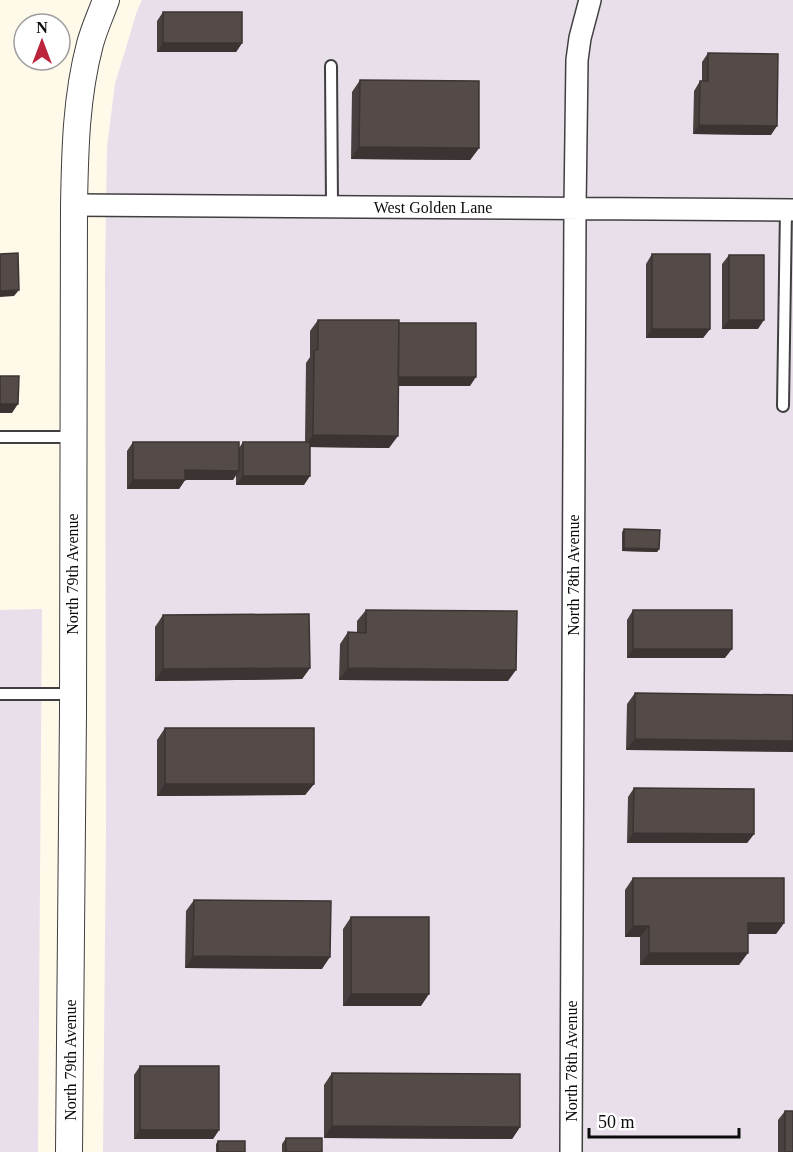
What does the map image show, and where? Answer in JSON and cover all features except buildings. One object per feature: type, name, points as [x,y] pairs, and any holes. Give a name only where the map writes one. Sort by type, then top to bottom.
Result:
[{"type":"street","name":"North 79th Avenue","points":[[69,1152],[76,132],[79,98],[90,43],[106,0]]},
{"type":"street","name":"North 78th Avenue","points":[[571,1152],[577,60],[590,0]]},
{"type":"street","name":"West Golden Lane","points":[[74,205],[790,210]]},
{"type":"lane","points":[[331,66],[332,206]]},
{"type":"lane","points":[[783,406],[790,210]]},
{"type":"lane","points":[[0,437],[73,437]]},
{"type":"lane","points":[[0,694],[72,694]]},
{"type":"shaded area","points":[[142,0],[793,0],[793,1152],[103,1152],[107,147],[115,84]]},
{"type":"shaded area","points":[[42,609],[38,1152],[0,1152],[0,610]]}]
